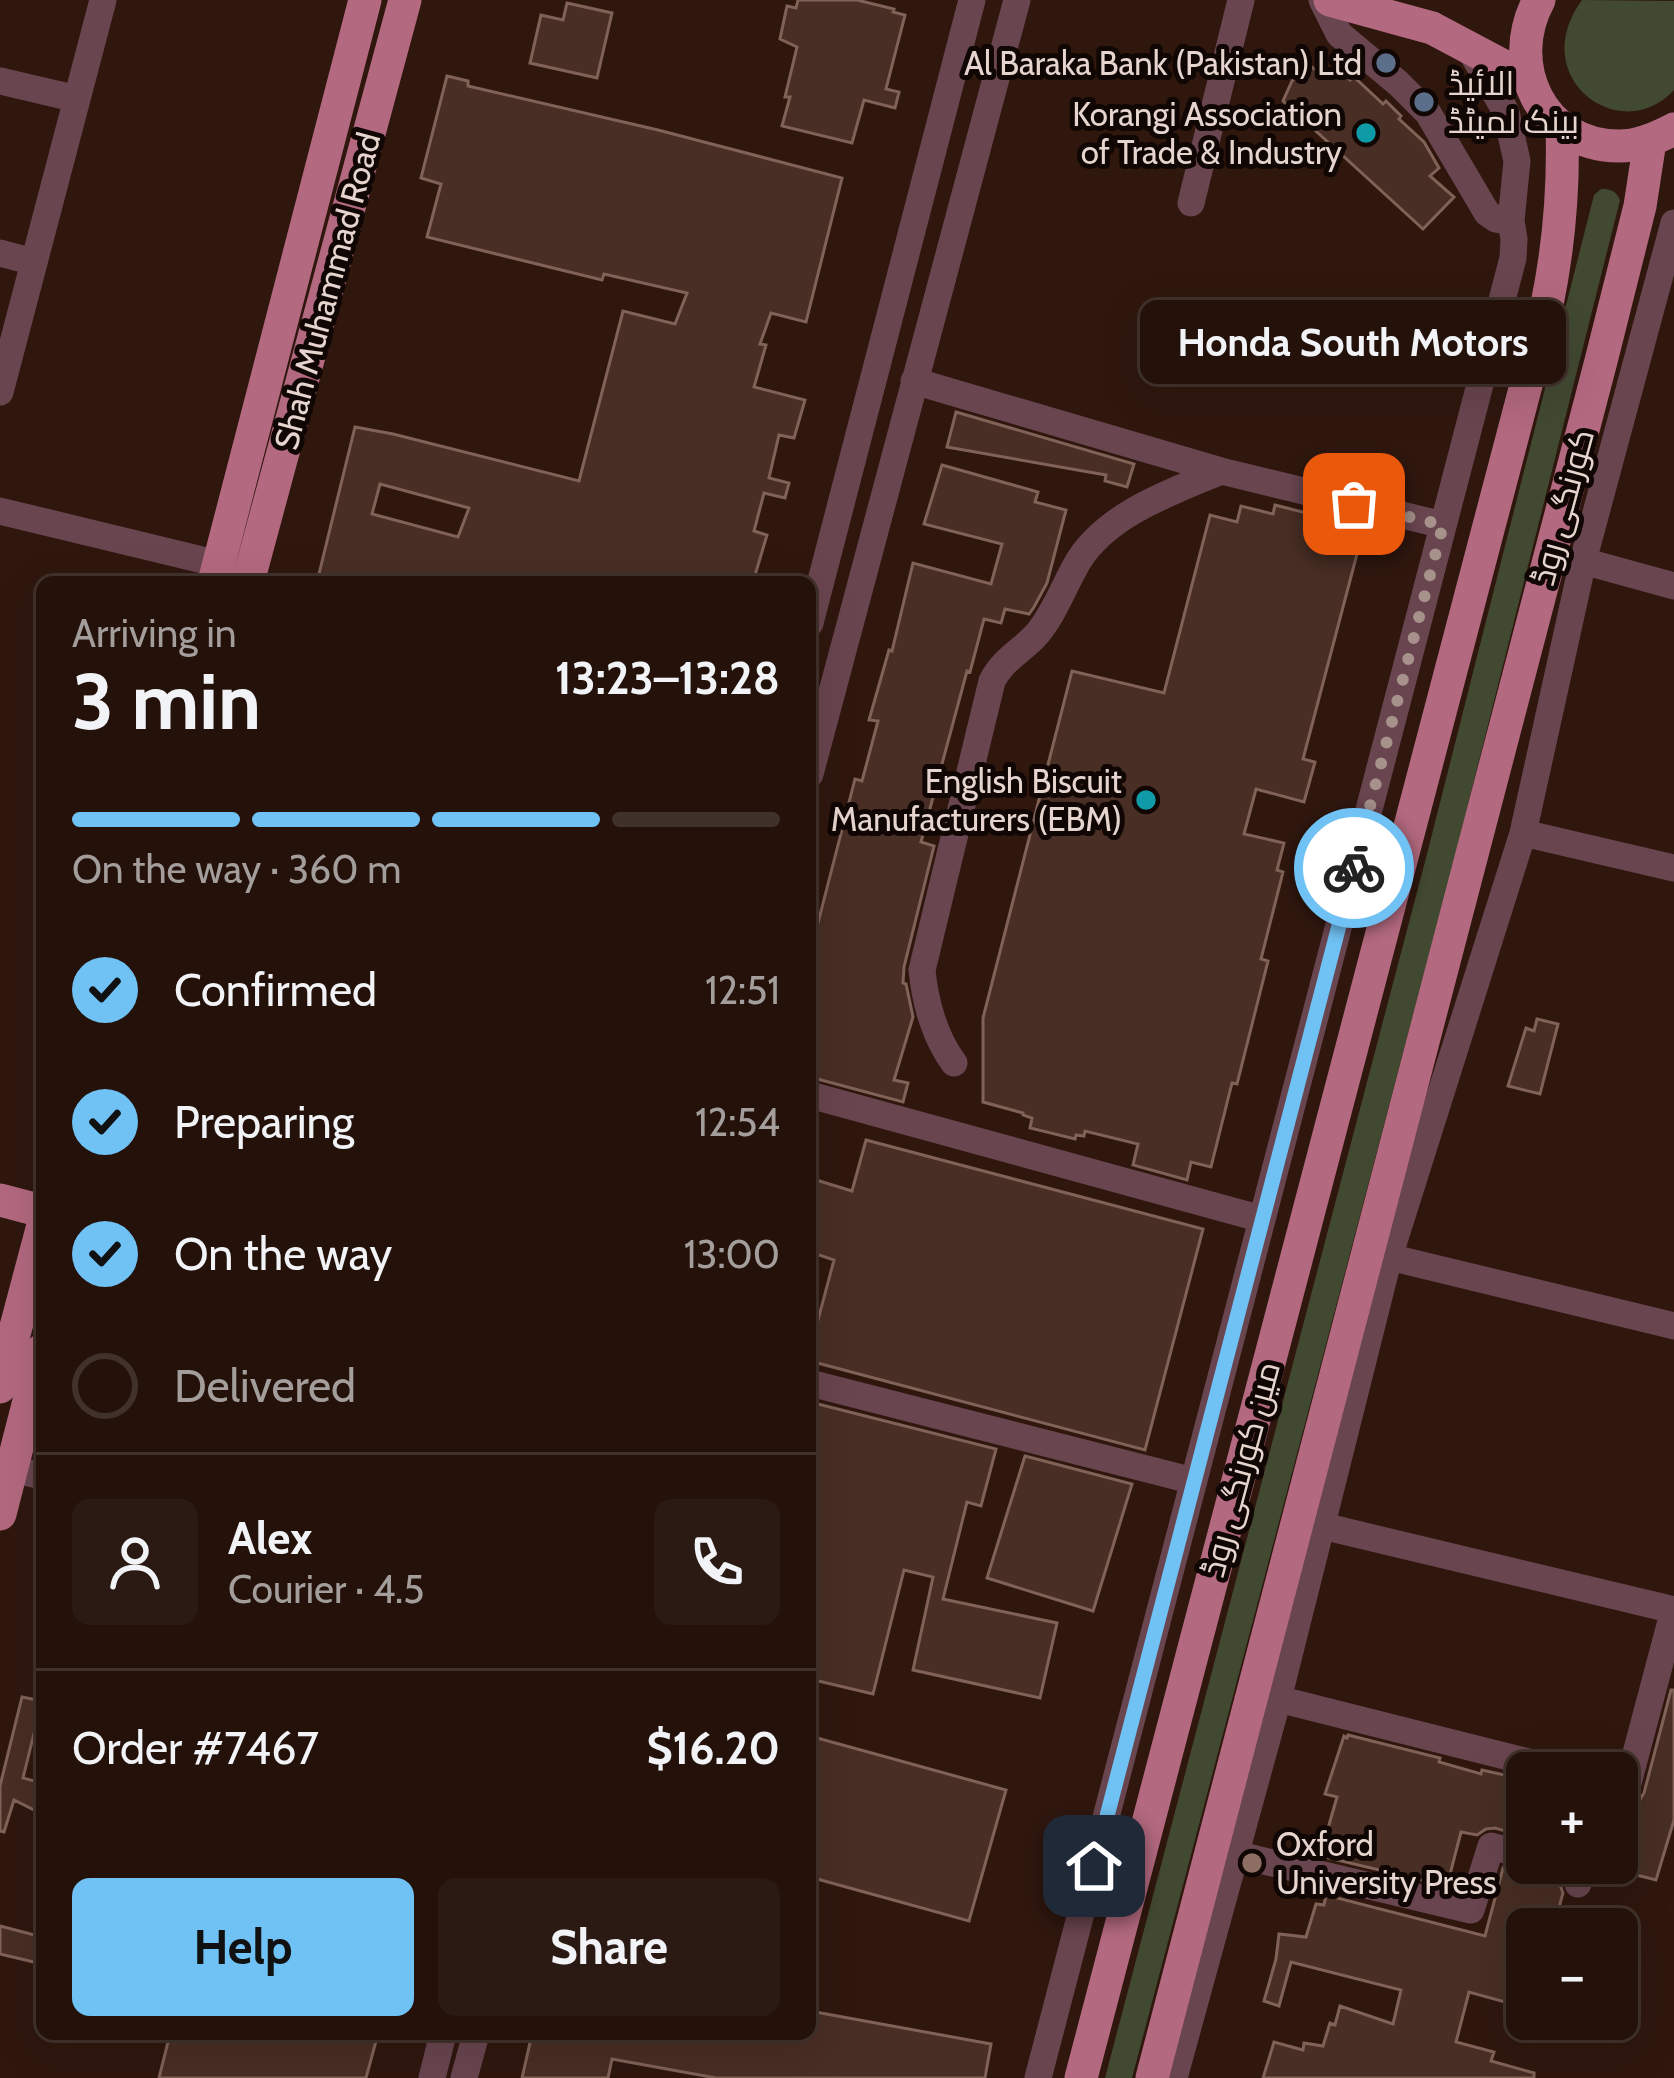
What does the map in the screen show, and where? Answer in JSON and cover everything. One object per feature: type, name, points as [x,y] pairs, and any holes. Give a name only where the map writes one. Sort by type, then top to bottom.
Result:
[{"type":"main road","name":"Shah Muhammad Road","points":[[216,573],[364,0]]},
{"type":"main road","name":"Shah Muhammad Road","points":[[250,576],[405,0]]},
{"type":"main road","points":[[1326,0],[1432,28],[1528,79]]},
{"type":"main road","points":[[1539,0],[1528,19],[1524,49],[1528,79],[1541,106],[1562,127],[1589,141],[1620,146],[1668,133]]},
{"type":"main road","name":"مین کورنگی روڈ","points":[[1081,2078],[1555,268],[1564,188],[1562,127]]},
{"type":"main road","name":"کورنگی روڈ","points":[[1465,872],[1640,206],[1668,133]]},
{"type":"main road","name":"مین کورنگی روڈ","points":[[1152,2078],[1309,1522],[1465,872]]},
{"type":"main road","points":[[0,1200],[36,1209]]},
{"type":"main road","points":[[0,1387],[34,1295]]},
{"type":"main road","points":[[0,1514],[27,1472],[36,1398]]},
{"type":"street","points":[[0,392],[103,0]]},
{"type":"street","points":[[816,600],[972,0]]},
{"type":"street","points":[[816,738],[1017,0]]},
{"type":"street","points":[[1190,203],[1241,0]]},
{"type":"street","points":[[1326,0],[1339,34],[1428,112],[1487,213],[1511,221]]},
{"type":"street","points":[[1038,2078],[1513,258],[1517,161],[1506,112],[1468,46]]},
{"type":"street","points":[[0,81],[76,99]]},
{"type":"street","points":[[1174,2078],[1278,1699],[1309,1522],[1523,833],[1583,561],[1674,224]]},
{"type":"street","points":[[1513,258],[1522,247],[1535,247],[1555,268]]},
{"type":"street","points":[[0,253],[34,262]]},
{"type":"street","points":[[884,338],[924,349]]},
{"type":"street","points":[[914,380],[1221,471],[1443,525]]},
{"type":"street","points":[[954,1064],[942,1048],[922,970],[992,681],[1010,656],[1040,631],[1081,557],[1100,535],[1175,490],[1221,471]]},
{"type":"street","points":[[0,511],[216,573]]},
{"type":"street","points":[[1583,561],[1674,586]]},
{"type":"street","points":[[1523,833],[1674,868]]},
{"type":"street","points":[[1358,850],[1402,861]]},
{"type":"street","points":[[1465,872],[1508,885]]},
{"type":"street","points":[[816,1097],[1262,1219]]},
{"type":"street","points":[[1389,1257],[1674,1326]]},
{"type":"street","points":[[816,1385],[1194,1481]]},
{"type":"street","points":[[1309,1522],[1674,1610],[1637,1752]]},
{"type":"street","points":[[1278,1699],[1506,1756]]},
{"type":"street","points":[[1235,1854],[1472,1910],[1490,1846],[1506,1850]]},
{"type":"street","points":[[432,2078],[442,2040]]},
{"type":"street","points":[[464,2078],[474,2040]]},
{"type":"green space","points":[[1582,0],[1674,1],[1674,90],[1652,106],[1629,111],[1607,108],[1587,96],[1572,78],[1565,55],[1567,29]]},
{"type":"green space","points":[[1601,189],[1613,191],[1620,200],[1454,860],[1132,2078],[1105,2078],[1427,854],[1594,195]]},
{"type":"building","points":[[798,0],[857,0],[905,15],[886,89],[899,92],[895,108],[864,100],[852,143],[782,126],[797,47],[780,39],[787,6],[796,8]]},
{"type":"building","points":[[567,3],[612,13],[597,78],[530,63],[541,15],[563,20]]},
{"type":"building","name":"Korangi Association of Trade & Industry","points":[[1308,64],[1323,76],[1336,64],[1350,80],[1354,77],[1383,104],[1386,101],[1424,142],[1439,168],[1430,176],[1454,197],[1423,229],[1283,101],[1292,81]]},
{"type":"building","points":[[447,76],[468,81],[468,86],[842,178],[806,322],[771,313],[760,344],[766,345],[754,387],[805,400],[794,438],[779,435],[769,478],[789,483],[785,498],[764,493],[754,531],[767,535],[755,576],[318,576],[355,427],[579,481],[623,311],[675,324],[687,293],[604,274],[602,280],[427,237],[441,184],[421,178]],"holes":[[[380,484],[469,508],[458,537],[372,514]]]},
{"type":"building","points":[[956,412],[1134,464],[1127,487],[1105,481],[1106,475],[947,447]]},
{"type":"building","points":[[942,465],[1038,492],[1035,502],[1066,510],[1047,583],[1034,607],[1029,614],[1005,609],[1001,623],[984,619],[967,671],[921,842],[934,846],[904,967],[903,983],[913,1017],[894,1080],[908,1083],[903,1102],[816,1079],[816,931],[855,779],[862,781],[878,721],[869,720],[913,563],[991,584],[1002,544],[924,524]]},
{"type":"building","name":"English Biscuit Manufacturers (EBM)","points":[[1275,505],[1334,520],[1332,527],[1362,535],[1303,759],[1315,762],[1304,802],[1256,789],[1244,834],[1284,843],[1277,870],[1283,872],[1261,959],[1268,961],[1211,1167],[1191,1162],[1187,1180],[1133,1165],[1138,1144],[1085,1131],[1075,1139],[1030,1128],[1032,1118],[1023,1113],[983,1102],[983,1018],[1072,671],[1164,693],[1210,515],[1237,522],[1241,506],[1273,514]]},
{"type":"building","points":[[1537,1019],[1558,1024],[1540,1094],[1508,1086],[1526,1028],[1534,1031]]},
{"type":"building","points":[[866,1140],[1203,1229],[1145,1450],[816,1363],[816,1328],[834,1260],[816,1254],[816,1180],[852,1191]]},
{"type":"building","points":[[816,1404],[996,1449],[981,1506],[967,1502],[943,1599],[1057,1623],[1040,1698],[913,1670],[933,1577],[904,1570],[873,1694],[816,1680]]},
{"type":"building","points":[[1025,1456],[1132,1484],[1093,1611],[987,1578]]},
{"type":"building","points":[[1674,1690],[1674,1820],[1656,1880],[1638,1875],[1638,1801]]},
{"type":"building","points":[[22,1697],[36,1700],[36,1725],[23,1778],[36,1781],[36,1811],[14,1800],[4,1832],[0,1831],[0,1786]]},
{"type":"building","points":[[1344,1736],[1440,1758],[1439,1762],[1481,1774],[1482,1770],[1506,1775],[1506,1831],[1461,1832],[1447,1886],[1320,1856],[1337,1797],[1325,1794]]},
{"type":"building","points":[[816,1738],[1006,1790],[969,1921],[816,1879]]},
{"type":"building","points":[[1503,1868],[1506,1884],[1560,1885],[1559,1908],[1506,1908],[1506,2002],[1469,1992],[1456,2042],[1494,2052],[1491,2061],[1534,2073],[1534,2078],[1263,2078],[1274,2042],[1303,2050],[1304,2043],[1323,2046],[1340,2006],[1393,2024],[1401,1990],[1291,1962],[1279,2006],[1264,2001],[1279,1934],[1306,1937],[1316,1904],[1324,1905],[1326,1895],[1485,1936]]},
{"type":"building","points":[[0,1926],[36,1935],[36,1963],[0,1954]]},
{"type":"building","points":[[816,2012],[991,2044],[985,2078],[716,2078],[612,2059],[608,2078],[522,2078],[531,2040],[816,2040]]},
{"type":"building","points":[[168,2040],[376,2040],[366,2078],[159,2078]]},
{"type":"way so far","points":[[1354,504],[1443,525],[1354,868]]},
{"type":"place","name":"Al Baraka Bank (Pakistan) Ltd","points":[[1386,63]]},
{"type":"place","name":"الائیڈ بینک لمیٹڈ","points":[[1424,102]]},
{"type":"place","name":"Korangi Association of Trade & Industry","points":[[1366,133]]},
{"type":"place","name":"Honda South Motors","points":[[1354,504]]},
{"type":"place","name":"English Biscuit Manufacturers (EBM)","points":[[1146,800]]},
{"type":"place","name":"Oxford University Press","points":[[1252,1863]]},
{"type":"route","points":[[1094,1866],[1354,868]]}]
